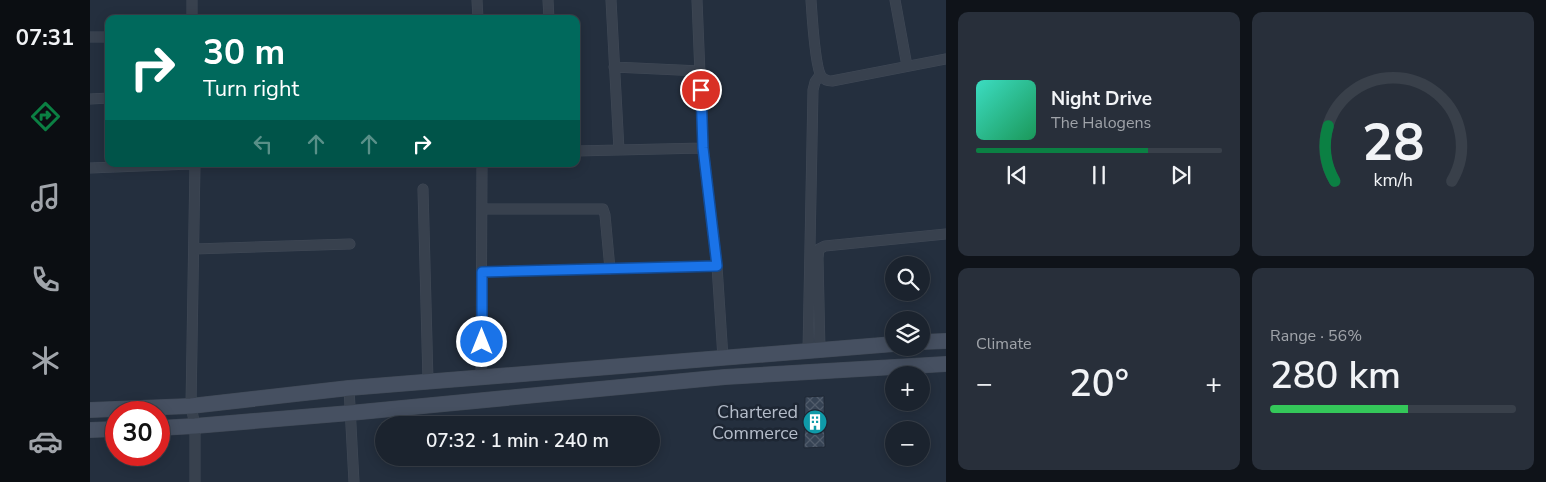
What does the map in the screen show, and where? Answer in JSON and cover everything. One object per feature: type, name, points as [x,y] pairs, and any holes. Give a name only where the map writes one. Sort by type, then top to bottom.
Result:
[{"type":"main road","points":[[930,342],[946,341]]},
{"type":"main road","points":[[90,410],[191,406],[348,388],[885,345]]},
{"type":"main road","points":[[170,427],[350,413],[725,377],[946,364]]},
{"type":"main road","points":[[90,430],[105,429]]},
{"type":"street","points":[[192,0],[192,15]]},
{"type":"street","points":[[477,0],[478,15]]},
{"type":"street","points":[[548,0],[549,15]]},
{"type":"street","points":[[611,0],[619,150]]},
{"type":"street","points":[[697,0],[703,148],[717,266],[723,358]]},
{"type":"street","points":[[810,0],[818,64],[820,75],[823,79],[832,81],[946,59]]},
{"type":"street","points":[[895,0],[906,66]]},
{"type":"street","points":[[90,37],[105,37]]},
{"type":"street","points":[[614,67],[700,71]]},
{"type":"street","points":[[814,350],[813,90],[815,82],[820,75]]},
{"type":"street","points":[[90,99],[105,98]]},
{"type":"street","points":[[580,151],[703,148]]},
{"type":"street","points":[[90,168],[115,167]]},
{"type":"street","points":[[195,167],[191,406],[194,426],[195,482]]},
{"type":"street","points":[[481,377],[482,167]]},
{"type":"street","points":[[423,189],[428,382]]},
{"type":"street","points":[[482,210],[603,209],[610,269]]},
{"type":"street","points":[[814,350],[819,249],[825,246],[946,234]]},
{"type":"street","points":[[194,249],[350,244]]},
{"type":"street","points":[[482,272],[717,266]]},
{"type":"street","points":[[348,388],[354,482]]},
{"type":"building","name":"Chartered Commerce","points":[[824,396],[825,447],[804,448],[805,397]]},
{"type":"place","name":"Chartered Commerce","points":[[815,422]]},
{"type":"route","points":[[482,342],[482,272],[717,266],[703,148],[701,90]]}]
